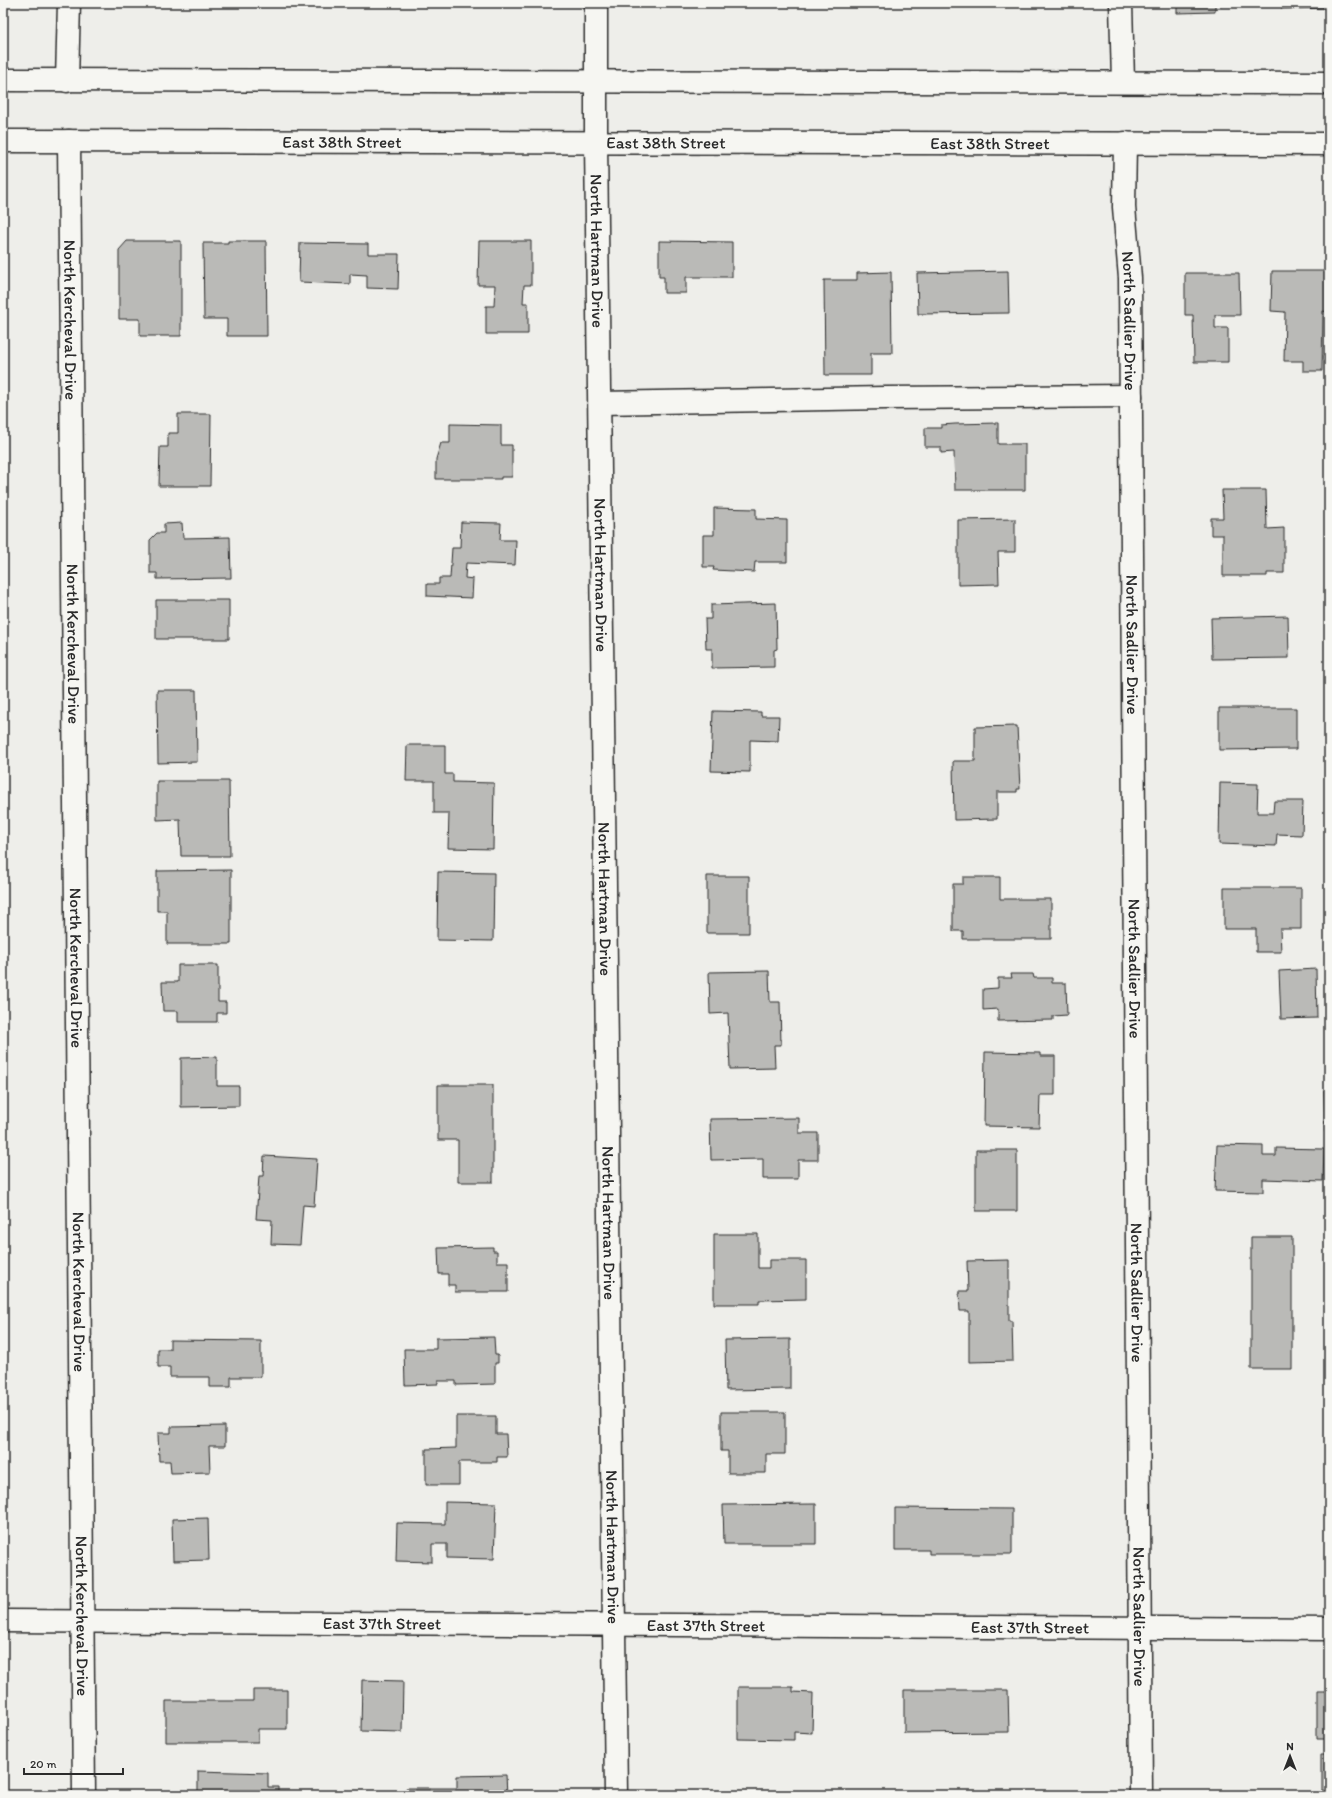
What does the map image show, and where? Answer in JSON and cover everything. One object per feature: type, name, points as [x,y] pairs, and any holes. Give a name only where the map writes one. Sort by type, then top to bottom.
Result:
[{"type":"street","points":[[67,81],[69,3]]},
{"type":"street","name":"North Hartman Drive","points":[[596,3],[596,142],[616,1795]]},
{"type":"street","points":[[1121,3],[1122,82]]},
{"type":"street","points":[[3,80],[1329,83]]},
{"type":"street","name":"East 38th Street","points":[[3,141],[1329,144]]},
{"type":"street","name":"North Kercheval Drive","points":[[69,141],[84,1795]]},
{"type":"street","name":"North Sadlier Drive","points":[[1125,143],[1124,207],[1130,278],[1141,1795]]},
{"type":"street","points":[[600,403],[1131,396]]},
{"type":"street","name":"East 37th Street","points":[[3,1621],[1329,1629]]},
{"type":"building","points":[[430,3],[454,3],[454,5],[430,5]]},
{"type":"building","points":[[1177,3],[1234,3],[1234,5],[1215,5],[1215,12],[1177,13]]},
{"type":"building","points":[[1282,3],[1328,3],[1328,8],[1282,9]]},
{"type":"building","points":[[127,241],[181,241],[181,336],[140,336],[140,319],[119,319],[119,250]]},
{"type":"building","points":[[228,241],[266,241],[267,336],[227,336],[227,319],[204,319],[203,243],[228,243]]},
{"type":"building","points":[[479,241],[531,241],[531,285],[524,285],[523,303],[528,303],[528,334],[486,334],[486,306],[494,306],[495,285],[478,285]]},
{"type":"building","points":[[659,241],[732,242],[732,277],[686,277],[686,293],[664,293],[664,277],[659,277]]},
{"type":"building","points":[[300,243],[368,244],[368,254],[399,254],[398,289],[367,288],[367,275],[350,274],[350,284],[299,282]]},
{"type":"building","points":[[1008,271],[1009,313],[918,314],[917,273]]},
{"type":"building","points":[[1272,271],[1329,271],[1328,312],[1323,311],[1322,371],[1303,371],[1303,361],[1284,361],[1285,312],[1271,311]]},
{"type":"building","points":[[891,272],[892,353],[871,353],[871,375],[825,375],[824,280],[857,280],[857,273]]},
{"type":"building","points":[[1185,273],[1239,273],[1240,315],[1215,315],[1215,328],[1228,328],[1228,362],[1194,362],[1193,315],[1185,315]]},
{"type":"building","points":[[178,414],[211,414],[210,486],[159,486],[160,447],[168,447],[168,433],[178,433]]},
{"type":"building","points":[[998,423],[998,444],[1025,444],[1025,490],[955,490],[954,452],[941,453],[941,447],[925,447],[925,428],[941,428],[941,425],[955,424]]},
{"type":"building","points":[[450,424],[501,425],[501,445],[512,445],[512,477],[501,477],[501,479],[436,479],[436,459],[441,443],[450,443]]},
{"type":"building","points":[[1222,490],[1266,490],[1267,529],[1284,528],[1284,573],[1267,573],[1267,576],[1223,576],[1223,535],[1211,535],[1211,518],[1223,518]]},
{"type":"building","points":[[714,508],[756,509],[756,519],[787,520],[787,562],[755,562],[754,572],[713,570],[714,567],[703,567],[703,535],[714,535]]},
{"type":"building","points":[[1015,519],[1015,552],[998,552],[999,584],[958,585],[958,520]]},
{"type":"building","points":[[461,522],[501,523],[500,540],[516,540],[515,565],[466,563],[465,578],[473,579],[472,598],[427,596],[427,584],[439,584],[439,578],[450,578],[452,548],[460,548]]},
{"type":"building","points":[[182,523],[183,538],[230,537],[231,578],[157,579],[157,573],[150,573],[150,540],[157,533],[164,533],[164,524]]},
{"type":"building","points":[[156,600],[229,600],[229,639],[156,639]]},
{"type":"building","points":[[776,603],[777,649],[774,650],[774,667],[712,668],[712,649],[706,649],[705,619],[711,619],[711,605]]},
{"type":"building","points":[[1288,616],[1289,658],[1212,659],[1211,618]]},
{"type":"building","points":[[157,690],[196,690],[197,762],[158,763]]},
{"type":"building","points":[[1219,708],[1296,708],[1296,749],[1219,750]]},
{"type":"building","points":[[713,711],[761,712],[761,716],[779,716],[778,741],[750,740],[750,772],[711,771]]},
{"type":"building","points":[[1017,726],[1020,789],[1017,789],[1017,792],[997,792],[997,819],[954,820],[953,761],[975,761],[975,727]]},
{"type":"building","points":[[407,745],[445,745],[445,774],[453,774],[453,782],[494,783],[493,849],[448,848],[449,813],[434,813],[434,781],[406,781]]},
{"type":"building","points":[[157,781],[229,781],[230,856],[181,856],[180,819],[157,820]]},
{"type":"building","points":[[1220,783],[1258,784],[1257,813],[1273,813],[1274,801],[1303,801],[1302,835],[1277,834],[1276,846],[1219,844]]},
{"type":"building","points":[[231,870],[231,944],[167,944],[167,911],[157,911],[157,871]]},
{"type":"building","points":[[438,872],[494,873],[493,941],[437,940]]},
{"type":"building","points":[[707,876],[749,876],[749,933],[707,933]]},
{"type":"building","points":[[963,877],[1000,877],[1000,899],[1051,899],[1051,939],[963,939],[963,931],[953,931],[953,884],[963,884]]},
{"type":"building","points":[[1224,888],[1301,888],[1301,929],[1280,929],[1281,952],[1256,952],[1256,929],[1224,929]]},
{"type":"building","points":[[178,965],[218,965],[218,1002],[226,1002],[226,1013],[217,1013],[217,1022],[178,1022],[178,1011],[163,1011],[162,982],[178,982]]},
{"type":"building","points":[[1316,969],[1317,1018],[1281,1019],[1279,971]]},
{"type":"building","points":[[769,971],[770,1002],[780,1002],[781,1045],[774,1045],[775,1068],[730,1069],[728,1013],[710,1014],[709,972]]},
{"type":"building","points":[[1011,974],[1033,974],[1034,978],[1052,978],[1052,983],[1066,983],[1067,1015],[1053,1016],[1053,1020],[998,1021],[998,1009],[983,1010],[983,989],[998,988],[998,978],[1012,978]]},
{"type":"building","points":[[985,1052],[1040,1053],[1040,1056],[1055,1056],[1055,1095],[1040,1095],[1039,1127],[984,1126]]},
{"type":"building","points":[[217,1057],[217,1086],[239,1086],[239,1106],[181,1107],[181,1058]]},
{"type":"building","points":[[438,1085],[493,1085],[493,1182],[458,1182],[458,1140],[438,1140]]},
{"type":"building","points":[[1324,1091],[1329,1091],[1329,1132],[1325,1132]]},
{"type":"building","points":[[799,1118],[799,1133],[818,1133],[818,1160],[798,1160],[798,1179],[763,1179],[763,1159],[711,1160],[710,1119]]},
{"type":"building","points":[[1217,1145],[1263,1146],[1263,1156],[1276,1156],[1276,1148],[1324,1149],[1323,1181],[1263,1179],[1263,1192],[1215,1191]]},
{"type":"building","points":[[976,1150],[1017,1150],[1017,1211],[976,1211]]},
{"type":"building","points":[[264,1156],[317,1159],[314,1206],[303,1205],[300,1245],[271,1244],[272,1220],[256,1219],[259,1176],[263,1176]]},
{"type":"building","points":[[714,1234],[758,1234],[758,1268],[769,1268],[769,1260],[806,1260],[806,1299],[759,1300],[759,1304],[714,1304]]},
{"type":"building","points":[[1251,1237],[1292,1237],[1292,1369],[1251,1369]]},
{"type":"building","points":[[493,1247],[493,1251],[497,1251],[497,1262],[508,1262],[508,1292],[455,1292],[455,1285],[448,1285],[448,1274],[439,1274],[438,1248]]},
{"type":"building","points":[[1009,1260],[1009,1321],[1012,1321],[1013,1361],[969,1362],[969,1311],[960,1311],[959,1291],[968,1291],[967,1261]]},
{"type":"building","points":[[494,1337],[495,1355],[498,1355],[498,1363],[495,1363],[495,1384],[456,1385],[456,1381],[438,1381],[438,1384],[405,1385],[404,1349],[436,1349],[436,1338]]},
{"type":"building","points":[[790,1339],[790,1389],[726,1390],[725,1340]]},
{"type":"building","points":[[170,1340],[261,1341],[261,1377],[231,1377],[231,1387],[210,1387],[210,1377],[170,1377],[170,1367],[158,1367],[158,1349],[170,1349]]},
{"type":"building","points":[[721,1412],[785,1412],[785,1454],[766,1454],[766,1473],[728,1473],[728,1451],[721,1451]]},
{"type":"building","points":[[456,1416],[496,1416],[496,1434],[506,1434],[507,1457],[497,1457],[497,1462],[459,1462],[459,1485],[426,1485],[426,1449],[456,1448]]},
{"type":"building","points":[[225,1426],[225,1446],[209,1446],[210,1472],[171,1473],[170,1461],[159,1461],[158,1433],[171,1433],[171,1427]]},
{"type":"building","points":[[445,1502],[496,1503],[494,1559],[447,1558],[447,1544],[432,1544],[432,1562],[396,1561],[397,1523],[445,1524]]},
{"type":"building","points":[[816,1504],[816,1544],[724,1544],[723,1505]]},
{"type":"building","points":[[895,1508],[1012,1509],[1012,1554],[929,1554],[929,1550],[895,1550]]},
{"type":"building","points":[[208,1518],[209,1560],[173,1561],[172,1519]]},
{"type":"building","points":[[362,1680],[403,1681],[402,1732],[361,1731]]},
{"type":"building","points":[[738,1687],[793,1687],[793,1692],[813,1693],[812,1733],[794,1732],[794,1740],[738,1739]]},
{"type":"building","points":[[253,1690],[287,1690],[287,1729],[258,1729],[258,1742],[166,1742],[166,1701],[253,1701]]},
{"type":"building","points":[[904,1690],[1008,1690],[1009,1732],[904,1733]]},
{"type":"building","points":[[1317,1692],[1329,1692],[1329,1738],[1317,1738]]},
{"type":"building","points":[[1321,1754],[1329,1754],[1329,1790],[1321,1790]]},
{"type":"building","points":[[198,1771],[268,1773],[268,1787],[278,1787],[278,1795],[191,1795],[191,1793],[198,1793]]},
{"type":"building","points":[[506,1775],[507,1795],[406,1795],[406,1788],[457,1788],[457,1776]]}]
